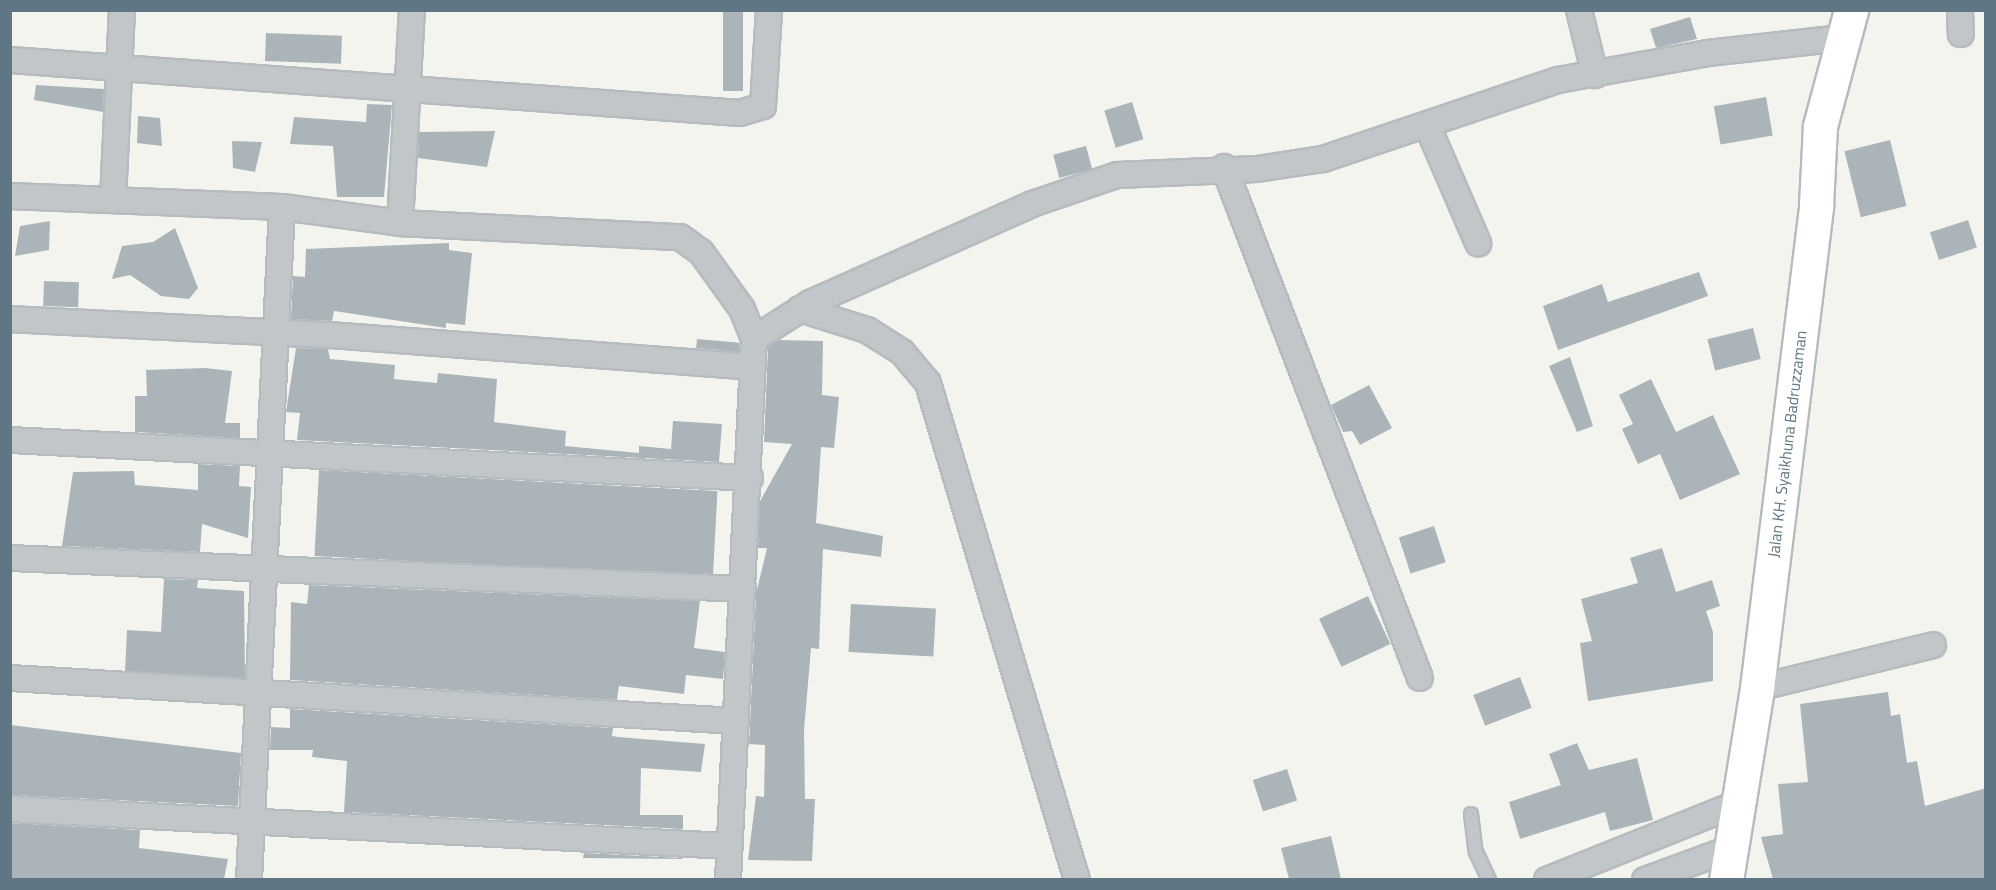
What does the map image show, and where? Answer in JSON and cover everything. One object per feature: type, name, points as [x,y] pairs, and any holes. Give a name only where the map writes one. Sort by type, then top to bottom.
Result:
[{"type":"main road","name":"Jalan KH. Syaikhuna Badruzzaman","points":[[1729,864],[1757,687],[1816,205],[1820,126],[1846,24]]},
{"type":"street","points":[[113,200],[122,10]]},
{"type":"street","points":[[400,223],[412,10]]},
{"type":"street","points":[[10,60],[120,64],[407,92],[740,113],[763,106],[769,10]]},
{"type":"street","points":[[1579,10],[1594,75]]},
{"type":"street","points":[[1960,10],[1961,34]]},
{"type":"street","points":[[754,339],[800,309],[1032,204],[1117,175],[1323,159],[1558,80],[1708,53],[1846,24]]},
{"type":"street","points":[[1427,125],[1478,243]]},
{"type":"street","points":[[1224,167],[1420,678]]},
{"type":"street","points":[[10,196],[282,207],[400,223],[680,237],[701,252],[724,281],[754,339],[750,478],[728,879]]},
{"type":"street","points":[[249,879],[262,690],[282,207]]},
{"type":"street","points":[[800,309],[867,330],[902,352],[928,383],[1077,879]]},
{"type":"street","points":[[10,319],[277,333],[753,367]]},
{"type":"street","points":[[10,440],[272,456],[750,478]]},
{"type":"street","points":[[10,558],[267,572],[743,589]]},
{"type":"street","points":[[1757,687],[1933,645]]},
{"type":"street","points":[[10,678],[262,690],[736,721]]},
{"type":"street","points":[[1547,879],[1739,803]]},
{"type":"street","points":[[10,809],[729,846]]},
{"type":"street","points":[[1645,879],[1729,864]]},
{"type":"lane","points":[[1471,814],[1476,852],[1489,879]]},
{"type":"building","points":[[723,10],[743,10],[743,91],[723,91]]},
{"type":"building","points":[[1690,17],[1697,39],[1656,48],[1650,29]]},
{"type":"building","points":[[266,33],[342,36],[341,64],[265,61]]},
{"type":"building","points":[[36,85],[104,89],[103,112],[34,100]]},
{"type":"building","points":[[1766,97],[1773,135],[1721,145],[1714,106]]},
{"type":"building","points":[[1132,102],[1143,139],[1116,148],[1104,110]]},
{"type":"building","points":[[367,104],[392,105],[384,197],[337,197],[333,146],[290,144],[294,117],[366,122]]},
{"type":"building","points":[[138,116],[160,118],[162,146],[137,143]]},
{"type":"building","points":[[495,131],[487,167],[418,158],[419,132]]},
{"type":"building","points":[[1890,140],[1906,206],[1861,217],[1844,151]]},
{"type":"building","points":[[232,141],[262,142],[255,172],[233,168]]},
{"type":"building","points":[[1086,146],[1092,169],[1059,178],[1053,155]]},
{"type":"building","points":[[1968,220],[1977,248],[1939,260],[1930,232]]},
{"type":"building","points":[[50,221],[49,250],[15,256],[20,226]]},
{"type":"building","points":[[175,228],[198,288],[189,299],[161,296],[130,275],[112,279],[122,246],[153,242]]},
{"type":"building","points":[[449,243],[449,250],[472,253],[465,325],[446,323],[446,328],[334,311],[332,321],[291,319],[293,276],[305,277],[306,249]]},
{"type":"building","points":[[1699,272],[1708,296],[1558,350],[1543,306],[1602,284],[1608,302]]},
{"type":"building","points":[[44,281],[79,282],[78,307],[43,306]]},
{"type":"building","points":[[1753,328],[1761,359],[1715,370],[1707,339]]},
{"type":"building","points":[[697,339],[740,343],[739,352],[696,348]]},
{"type":"building","points":[[779,340],[823,341],[822,395],[839,397],[834,448],[821,447],[816,523],[883,536],[881,557],[823,549],[819,649],[811,648],[804,730],[805,799],[815,799],[812,861],[748,860],[756,796],[764,797],[765,745],[749,744],[756,594],[767,548],[758,548],[760,501],[792,444],[764,442],[768,347]]},
{"type":"building","points":[[296,348],[328,349],[330,359],[395,365],[394,379],[437,383],[438,373],[497,379],[494,422],[566,431],[565,446],[639,453],[639,446],[671,449],[673,421],[722,424],[719,462],[297,440],[300,413],[286,412]]},
{"type":"building","points":[[1570,357],[1593,426],[1577,432],[1549,366]]},
{"type":"building","points":[[205,368],[232,371],[225,423],[240,423],[240,438],[135,432],[135,396],[147,396],[146,370]]},
{"type":"building","points":[[1651,379],[1676,432],[1713,415],[1740,474],[1680,500],[1660,454],[1638,464],[1622,429],[1633,424],[1619,395]]},
{"type":"building","points":[[1369,385],[1392,428],[1360,445],[1352,431],[1343,432],[1331,405]]},
{"type":"building","points":[[198,464],[240,466],[239,486],[251,487],[248,538],[202,524],[200,552],[62,546],[73,472],[134,471],[135,485],[198,490]]},
{"type":"building","points":[[319,470],[717,491],[713,577],[314,556]]},
{"type":"building","points":[[1434,526],[1446,562],[1411,574],[1399,537]]},
{"type":"building","points":[[1662,548],[1676,592],[1712,580],[1720,606],[1706,611],[1713,632],[1713,681],[1588,701],[1580,643],[1592,641],[1581,599],[1638,583],[1630,558]]},
{"type":"building","points":[[164,579],[198,580],[197,588],[244,591],[245,678],[125,671],[127,630],[161,632]]},
{"type":"building","points":[[309,585],[700,601],[694,648],[725,652],[723,679],[686,675],[684,694],[619,686],[617,700],[290,680],[291,602],[307,604]]},
{"type":"building","points":[[1368,596],[1390,644],[1341,667],[1319,619]]},
{"type":"building","points":[[851,604],[936,608],[933,656],[848,652]]},
{"type":"building","points":[[1520,677],[1532,708],[1485,726],[1473,695]]},
{"type":"building","points":[[1888,692],[1891,716],[1900,714],[1907,763],[1917,761],[1925,806],[1986,788],[1986,879],[1773,879],[1761,837],[1783,834],[1778,784],[1808,782],[1800,704]]},
{"type":"building","points":[[290,709],[613,728],[612,736],[705,744],[701,772],[641,768],[640,815],[683,815],[683,829],[344,812],[347,761],[312,757],[313,750],[270,750],[271,727],[290,728]]},
{"type":"building","points":[[10,725],[241,753],[238,806],[10,795]]},
{"type":"building","points":[[1577,743],[1589,770],[1637,758],[1653,820],[1610,831],[1605,812],[1520,839],[1509,802],[1561,785],[1549,754]]},
{"type":"building","points":[[1287,769],[1297,800],[1263,812],[1253,780]]},
{"type":"building","points":[[10,823],[140,830],[139,848],[228,859],[224,879],[10,879]]},
{"type":"building","points":[[1331,836],[1341,879],[1289,879],[1281,848]]},
{"type":"building","points":[[584,853],[682,858],[682,859],[583,858]]}]
